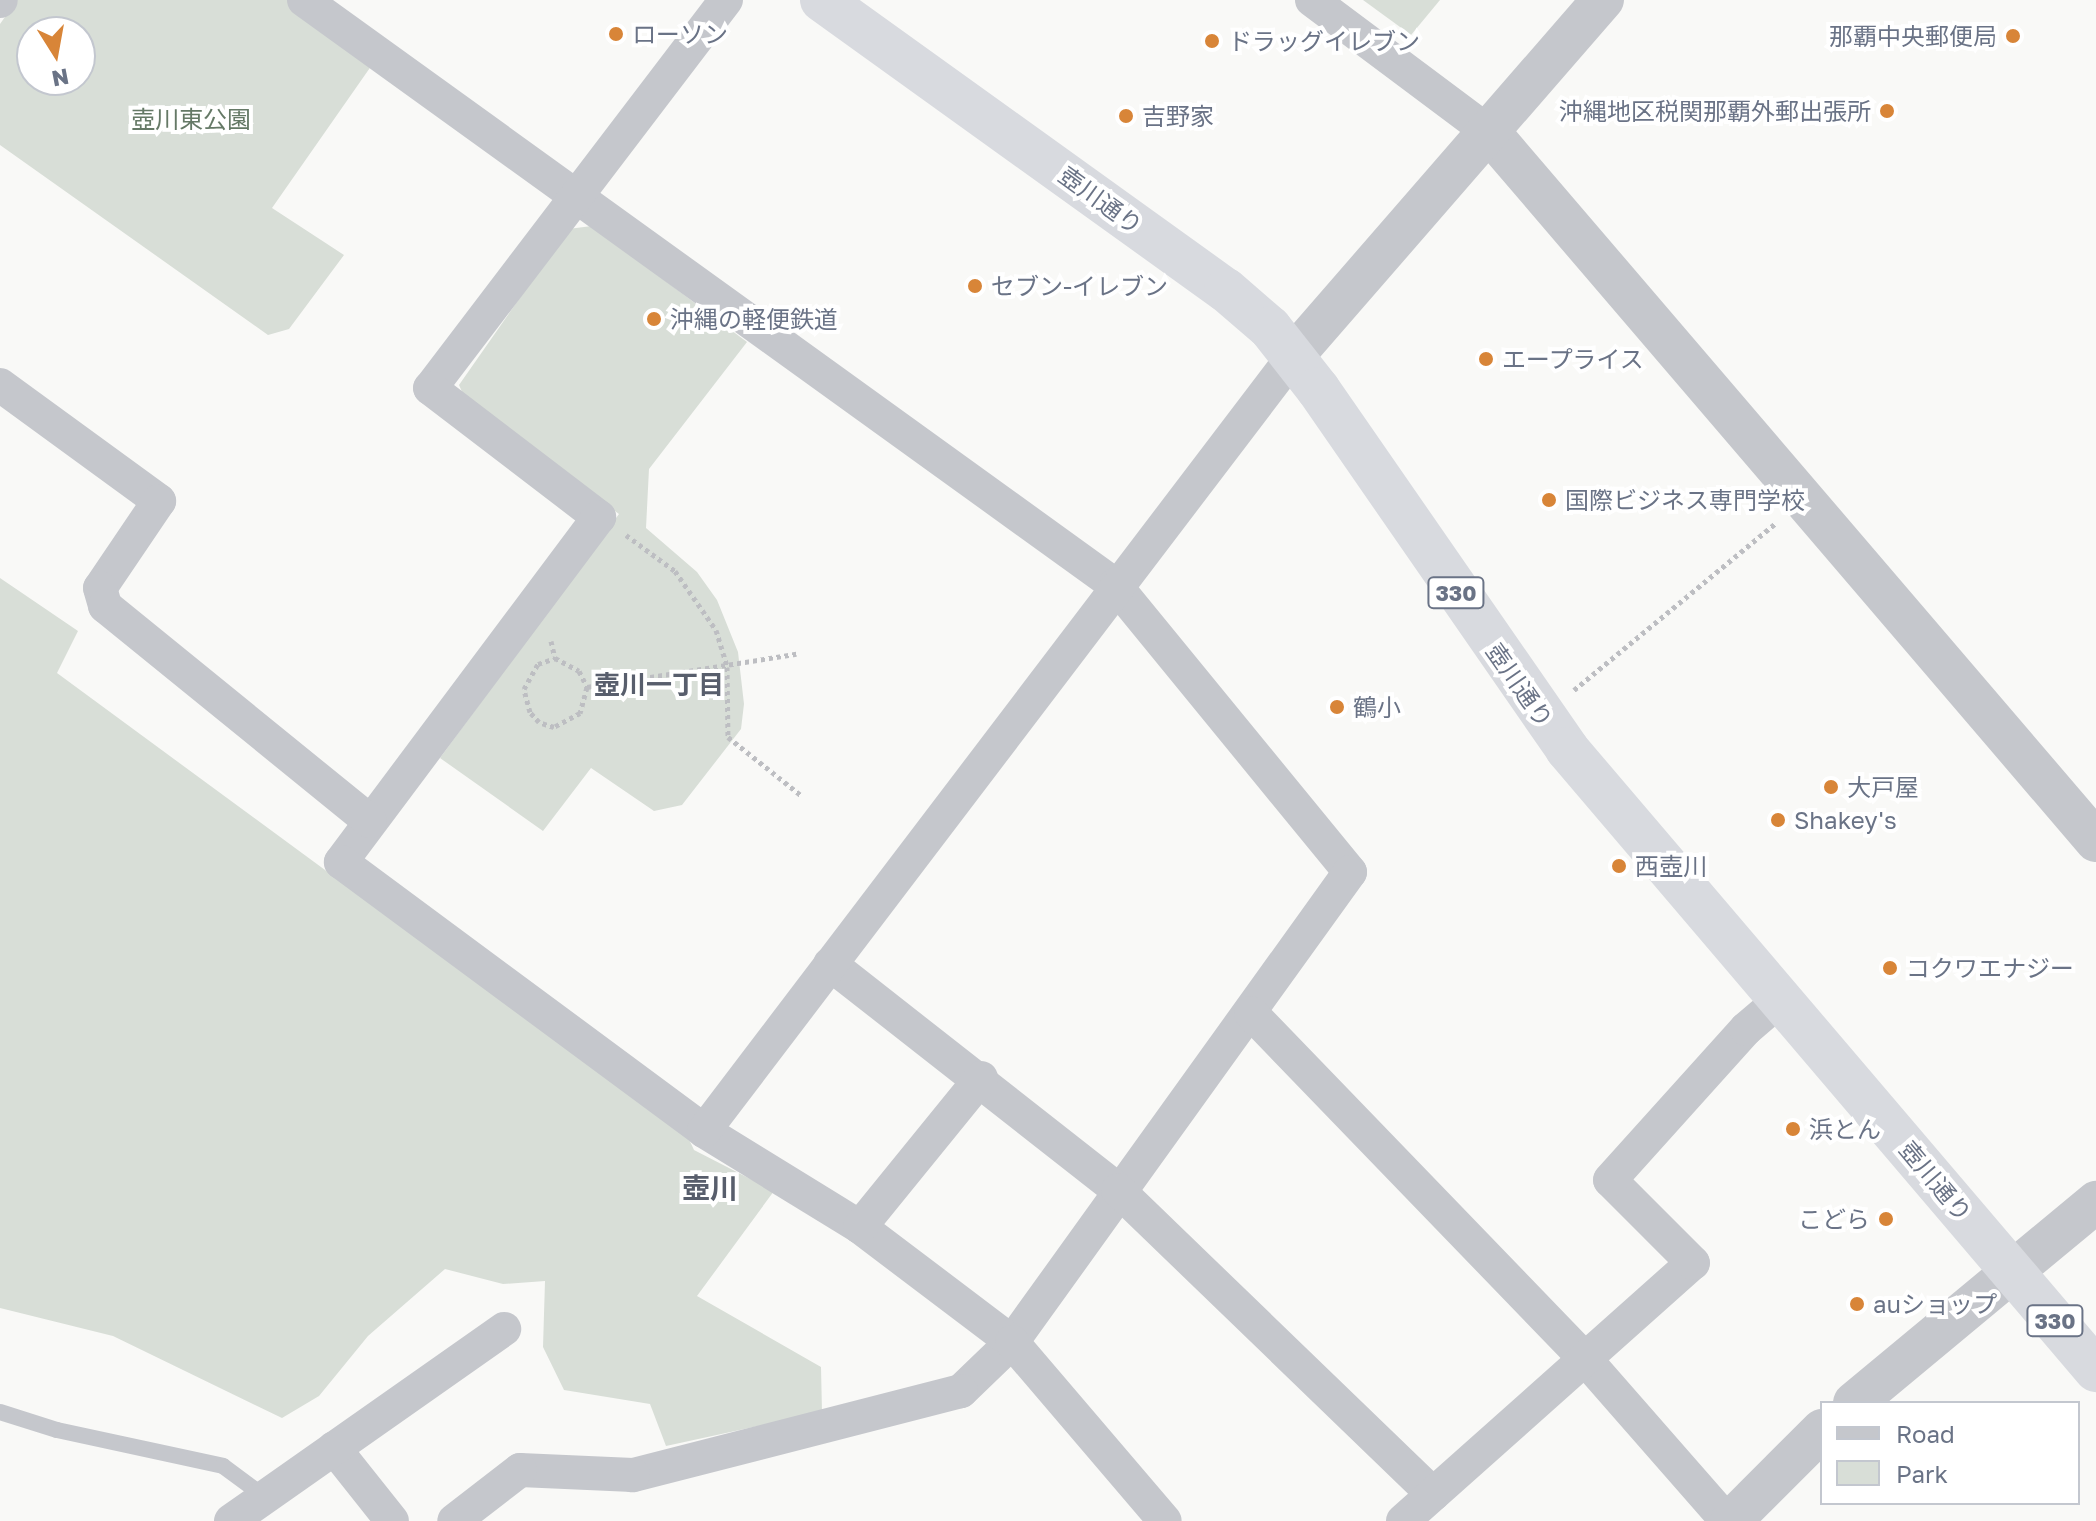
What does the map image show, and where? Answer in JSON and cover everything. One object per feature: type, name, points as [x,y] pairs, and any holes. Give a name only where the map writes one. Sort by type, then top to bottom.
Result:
[{"type":"highway","name":"壺川通り","points":[[822,0],[1226,290],[1294,355],[1541,717],[2096,1370]]},
{"type":"street","points":[[304,0],[1115,585],[1350,872],[1251,1013],[1118,1190],[1012,1342],[961,1391],[633,1475],[520,1470],[454,1521]]},
{"type":"street","points":[[726,0],[430,388],[599,517],[341,862],[704,1131],[860,1227],[1012,1342],[1165,1521]]},
{"type":"street","points":[[1312,0],[1490,133],[2096,841]]},
{"type":"street","points":[[704,1131],[1115,585],[1294,355],[1603,0]]},
{"type":"street","points":[[0,385],[159,501],[100,588],[105,606],[370,821]]},
{"type":"street","points":[[830,964],[981,1078],[1118,1190],[1433,1494]]},
{"type":"street","points":[[1403,1521],[1693,1263],[1610,1180],[1746,1029],[1781,999]]},
{"type":"street","points":[[1251,1013],[1586,1360],[1729,1521],[1820,1432]]},
{"type":"street","points":[[860,1227],[981,1078]]},
{"type":"street","points":[[1856,1401],[2096,1202]]},
{"type":"street","points":[[231,1521],[504,1329]]},
{"type":"street","points":[[334,1448],[392,1521]]},
{"type":"lane","points":[[0,1412],[57,1430],[223,1466],[265,1497]]},
{"type":"path","points":[[1574,690],[1787,514]]},
{"type":"path","points":[[599,517],[683,579],[716,630],[727,667],[728,737],[802,796]]},
{"type":"path","points":[[541,593],[555,658]]},
{"type":"path","points":[[587,687],[796,654]]},
{"type":"path","points":[[555,658],[579,671],[587,687],[580,713],[570,722],[554,727],[539,722],[524,689],[538,664],[555,658]]},
{"type":"green space","name":"壺川東公園","points":[[17,0],[290,0],[374,62],[272,208],[344,255],[289,329],[268,335],[0,145],[0,24]]},
{"type":"green space","points":[[1363,0],[1440,0],[1411,35]]},
{"type":"green space","points":[[592,226],[747,342],[649,469],[646,528],[697,572],[717,600],[738,652],[744,704],[741,729],[682,805],[654,811],[591,768],[543,831],[440,758],[619,514],[467,403],[459,385],[568,229]]},
{"type":"green space","points":[[0,578],[78,631],[57,673],[688,1137],[694,1150],[774,1191],[697,1296],[821,1367],[822,1412],[666,1446],[650,1404],[564,1390],[543,1347],[545,1281],[503,1284],[445,1269],[368,1336],[319,1396],[282,1418],[113,1336],[0,1308]]},
{"type":"place","name":"ローソン","points":[[616,34]]},
{"type":"place","name":"那覇中央郵便局","points":[[2013,36]]},
{"type":"place","name":"ドラッグイレブン","points":[[1212,41]]},
{"type":"place","name":"沖縄地区税関那覇外郵出張所","points":[[1887,111]]},
{"type":"place","name":"吉野家","points":[[1126,116]]},
{"type":"place","name":"セブン-イレブン","points":[[975,286]]},
{"type":"place","name":"沖縄の軽便鉄道","points":[[654,319]]},
{"type":"place","name":"エープライス","points":[[1486,359]]},
{"type":"place","name":"国際ビジネス専門学校","points":[[1549,500]]},
{"type":"place","name":"鶴小","points":[[1337,707]]},
{"type":"place","name":"大戸屋","points":[[1831,787]]},
{"type":"place","name":"Shakey's","points":[[1778,820]]},
{"type":"place","name":"西壺川","points":[[1619,866]]},
{"type":"place","name":"コクワエナジー","points":[[1890,968]]},
{"type":"place","name":"浜とん","points":[[1793,1129]]},
{"type":"place","name":"こどら","points":[[1886,1219]]},
{"type":"place","name":"auショップ","points":[[1857,1304]]},
{"type":"district","name":"壺川一丁目","points":[[659,685]]},
{"type":"district","name":"壺川","points":[[710,1188]]}]
